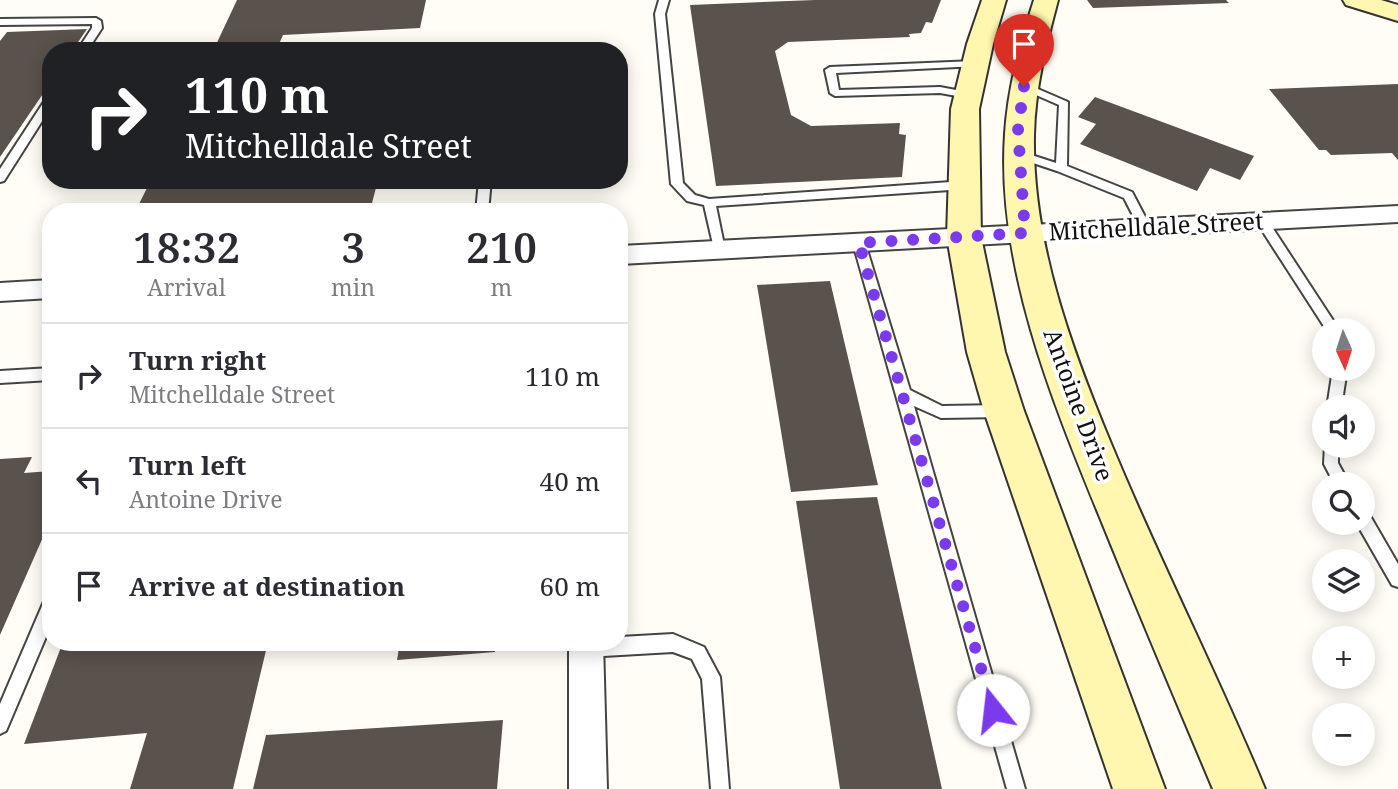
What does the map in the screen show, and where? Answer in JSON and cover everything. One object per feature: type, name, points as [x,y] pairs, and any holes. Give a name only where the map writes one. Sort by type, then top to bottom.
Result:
[{"type":"main road","points":[[994,0],[965,109],[964,237],[986,352],[1004,411],[1139,789]]},
{"type":"main road","name":"Antoine Drive","points":[[1046,0],[1031,37],[1018,130],[1025,233],[1040,300],[1077,415],[1238,789]]},
{"type":"main road","points":[[1355,0],[1398,13]]},
{"type":"street","name":"Mitchelldale Street","points":[[628,255],[1398,214]]},
{"type":"street","points":[[0,292],[42,290]]},
{"type":"street","points":[[586,651],[588,789]]},
{"type":"lane","points":[[664,0],[660,14],[677,184],[691,198],[709,204],[965,185]]},
{"type":"lane","points":[[0,22],[96,21],[97,27],[88,42]]},
{"type":"lane","points":[[968,95],[940,90],[835,93],[830,70],[975,64]]},
{"type":"lane","points":[[1024,86],[1064,104],[1061,167]]},
{"type":"lane","points":[[0,178],[42,113]]},
{"type":"lane","points":[[1019,155],[1061,167],[1128,195],[1145,228]]},
{"type":"lane","points":[[709,204],[719,250]]},
{"type":"lane","points":[[1262,221],[1325,318]]},
{"type":"lane","points":[[859,243],[1016,789]]},
{"type":"lane","points":[[0,377],[42,375]]},
{"type":"lane","points":[[904,394],[941,412],[1004,411]]},
{"type":"lane","points":[[1372,535],[1398,579]]},
{"type":"lane","points":[[0,725],[42,625]]},
{"type":"lane","points":[[628,644],[673,643],[698,653],[711,677],[720,789]]},
{"type":"building","points":[[237,0],[426,0],[420,28],[283,35],[280,42],[217,42]]},
{"type":"building","points":[[815,0],[941,0],[932,23],[926,22],[921,33],[909,34],[910,37],[788,42],[775,51],[791,115],[811,126],[900,123],[899,134],[906,135],[902,177],[716,186],[690,5]]},
{"type":"building","points":[[1087,0],[1226,0],[1229,3],[1093,8]]},
{"type":"building","points":[[87,29],[78,42],[42,42],[42,95],[0,157],[0,41],[7,32]]},
{"type":"building","points":[[1398,84],[1398,160],[1392,153],[1331,155],[1326,150],[1319,150],[1269,89]]},
{"type":"building","points":[[1095,97],[1254,156],[1240,180],[1210,168],[1197,191],[1080,144],[1096,124],[1078,117]]},
{"type":"building","points":[[146,189],[376,189],[372,203],[140,203]]},
{"type":"building","points":[[830,281],[878,485],[791,492],[757,285]]},
{"type":"building","points":[[32,457],[24,473],[42,472],[42,539],[0,635],[0,459]]},
{"type":"building","points":[[877,497],[942,789],[840,789],[796,501]]},
{"type":"building","points":[[60,651],[266,651],[233,789],[130,789],[147,733],[24,744]]},
{"type":"building","points":[[398,651],[495,651],[495,652],[397,660]]},
{"type":"building","points":[[503,720],[497,789],[253,789],[266,735]]},
{"type":"route","points":[[993,710],[859,243],[1025,233],[1018,130],[1024,86]]}]
